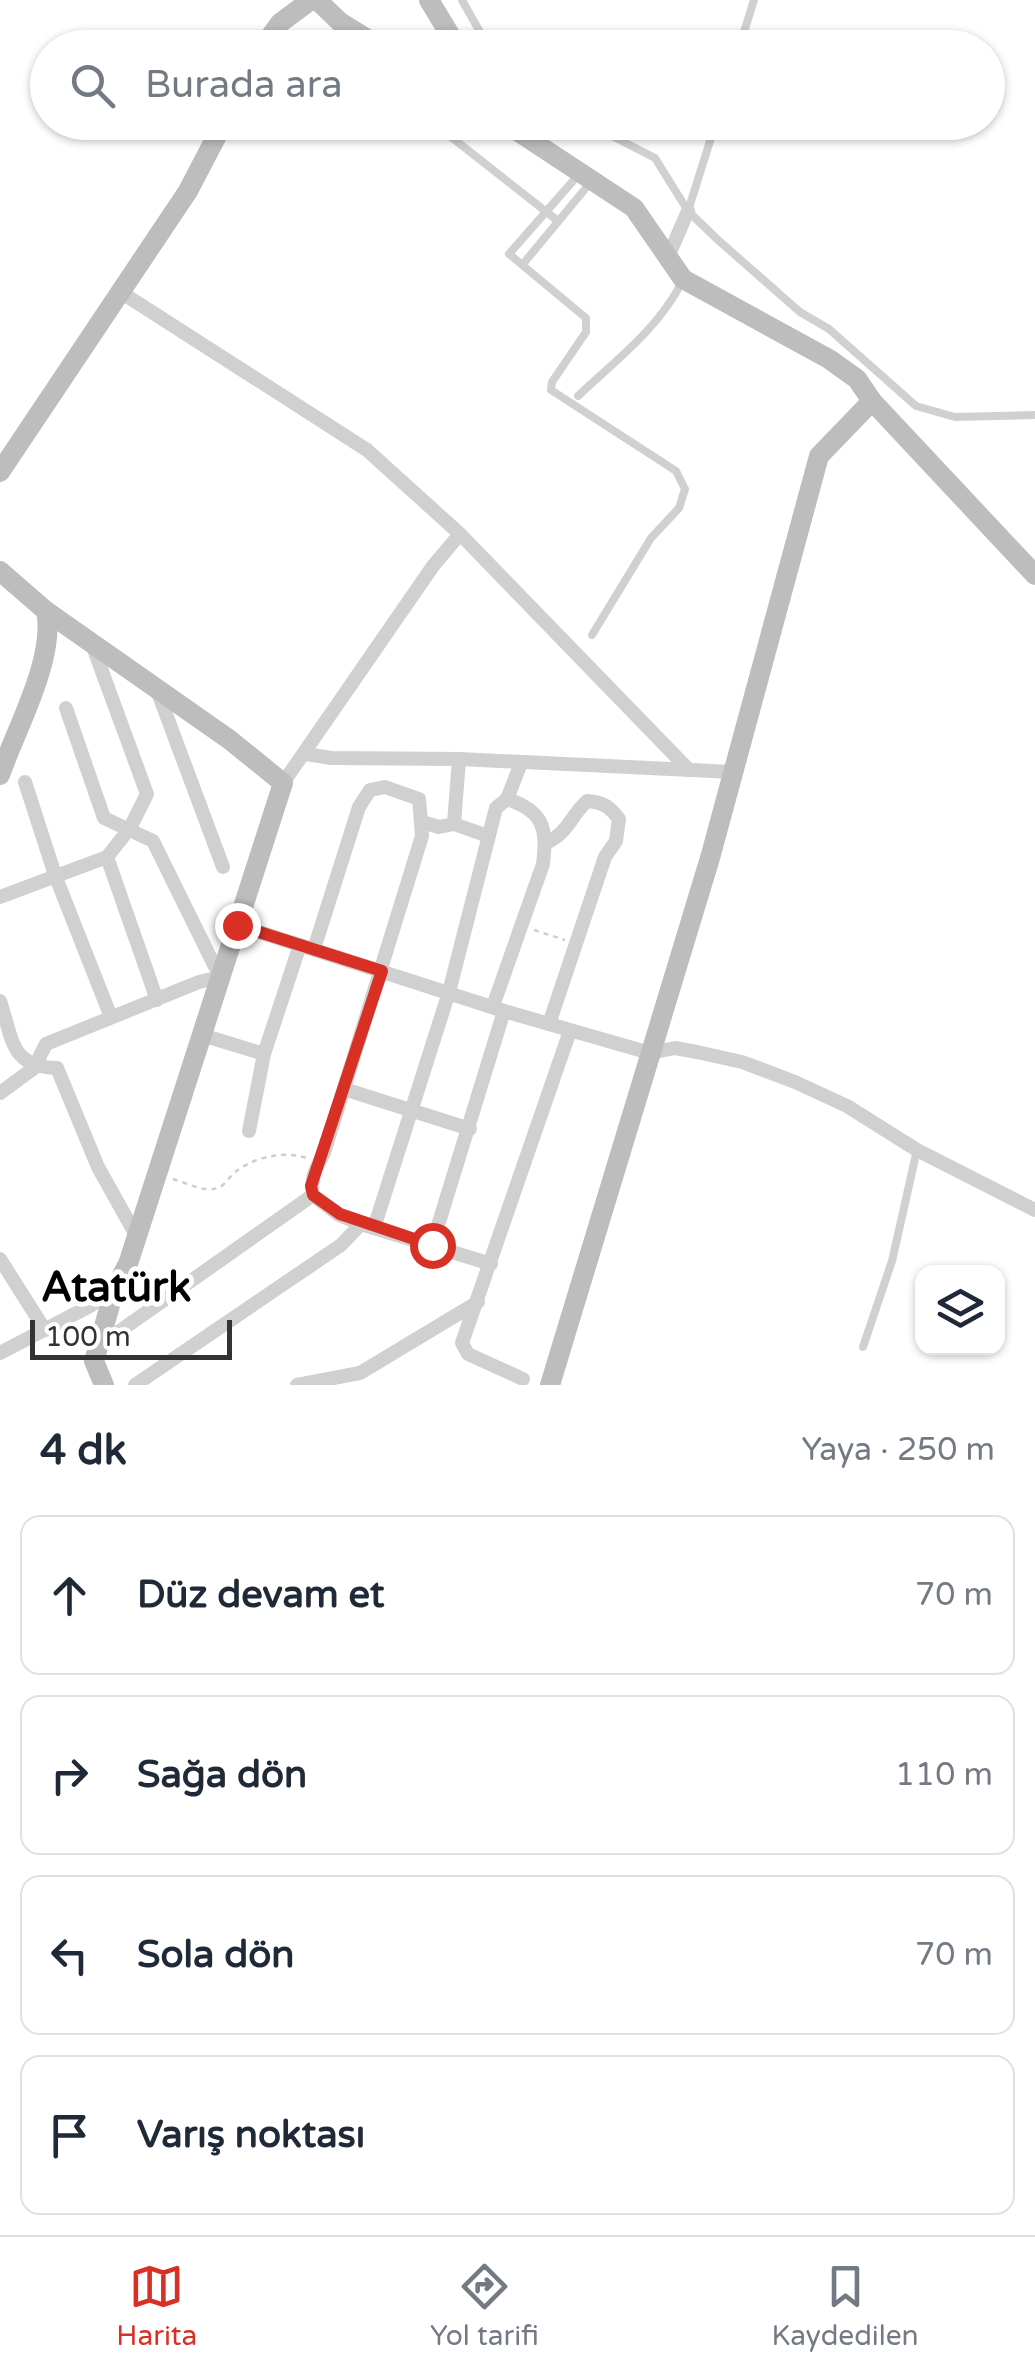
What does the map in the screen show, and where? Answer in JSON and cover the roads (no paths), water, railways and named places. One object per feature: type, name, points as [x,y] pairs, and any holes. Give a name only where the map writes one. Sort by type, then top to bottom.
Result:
[{"type":"street","points":[[275,30],[314,0],[353,30]]},
{"type":"street","points":[[429,0],[447,30]]},
{"type":"street","points":[[0,472],[188,191],[215,140]]},
{"type":"street","points":[[534,140],[634,208],[684,279],[830,359],[857,379],[1035,576]]},
{"type":"street","points":[[668,257],[688,212]]},
{"type":"street","points":[[119,290],[349,437],[460,534],[689,770]]},
{"type":"street","points":[[550,1385],[733,772],[819,456],[872,400]]},
{"type":"street","points":[[104,1385],[94,1361],[115,1288],[138,1237],[284,783],[432,566],[460,534]]},
{"type":"street","points":[[0,571],[46,611],[230,740],[284,783]]},
{"type":"street","points":[[0,774],[46,648],[46,611]]},
{"type":"street","points":[[0,897],[107,858],[130,828],[146,794],[91,642]]},
{"type":"street","points":[[156,688],[223,867]]},
{"type":"street","points":[[66,708],[104,818],[153,841],[220,978]]},
{"type":"street","points":[[306,754],[733,772]]},
{"type":"street","points":[[454,824],[459,759]]},
{"type":"street","points":[[135,1385],[368,1226],[411,1110],[448,992],[496,808],[507,799],[521,763]]},
{"type":"street","points":[[25,782],[55,874],[111,1017]]},
{"type":"street","points":[[249,1131],[264,1054],[359,807],[370,790],[384,787],[419,799],[422,836],[344,1088],[312,1174],[313,1195]]},
{"type":"street","points":[[432,1245],[470,1128],[521,926],[543,864],[546,843],[542,825],[531,808],[507,799]]},
{"type":"street","points":[[546,843],[563,835],[574,814],[587,801],[600,802],[619,820],[616,841],[605,856],[549,1024]]},
{"type":"street","points":[[422,822],[439,827],[454,824],[488,836]]},
{"type":"street","points":[[107,858],[158,1000]]},
{"type":"street","points":[[237,925],[650,1053],[675,1048],[742,1062],[847,1106],[917,1150],[1035,1210]]},
{"type":"street","points":[[0,1092],[34,1068],[46,1044],[199,982],[220,978]]},
{"type":"street","points":[[0,1001],[19,1058],[34,1068],[56,1068],[98,1167],[138,1237]]},
{"type":"street","points":[[523,1379],[468,1354],[462,1343],[570,1031]]},
{"type":"street","points":[[202,1035],[264,1054]]},
{"type":"street","points":[[344,1088],[470,1128]]},
{"type":"street","points":[[313,1195],[340,1214],[368,1226],[492,1264]]},
{"type":"street","points":[[100,1344],[313,1195]]},
{"type":"street","points":[[0,1260],[45,1330]]},
{"type":"street","points":[[0,1353],[90,1306],[115,1288]]},
{"type":"street","points":[[296,1385],[360,1373],[478,1302]]},
{"type":"lane","points":[[462,0],[479,30]]},
{"type":"lane","points":[[745,30],[754,0]]},
{"type":"lane","points":[[455,140],[558,220]]},
{"type":"lane","points":[[620,140],[655,158],[688,212],[800,312],[830,329],[916,406],[955,417],[1035,415]]},
{"type":"lane","points":[[688,212],[710,140]]},
{"type":"lane","points":[[586,176],[546,211],[509,254],[583,314],[587,323],[586,332],[552,382],[551,390],[676,471],[685,489],[680,508],[651,538],[592,635]]},
{"type":"lane","points":[[523,264],[586,176]]},
{"type":"lane","points":[[578,396],[643,340],[684,279]]},
{"type":"lane","points":[[863,1346],[892,1261],[917,1150]]},
{"type":"district","name":"Atatürk","points":[[116,1286]]}]
